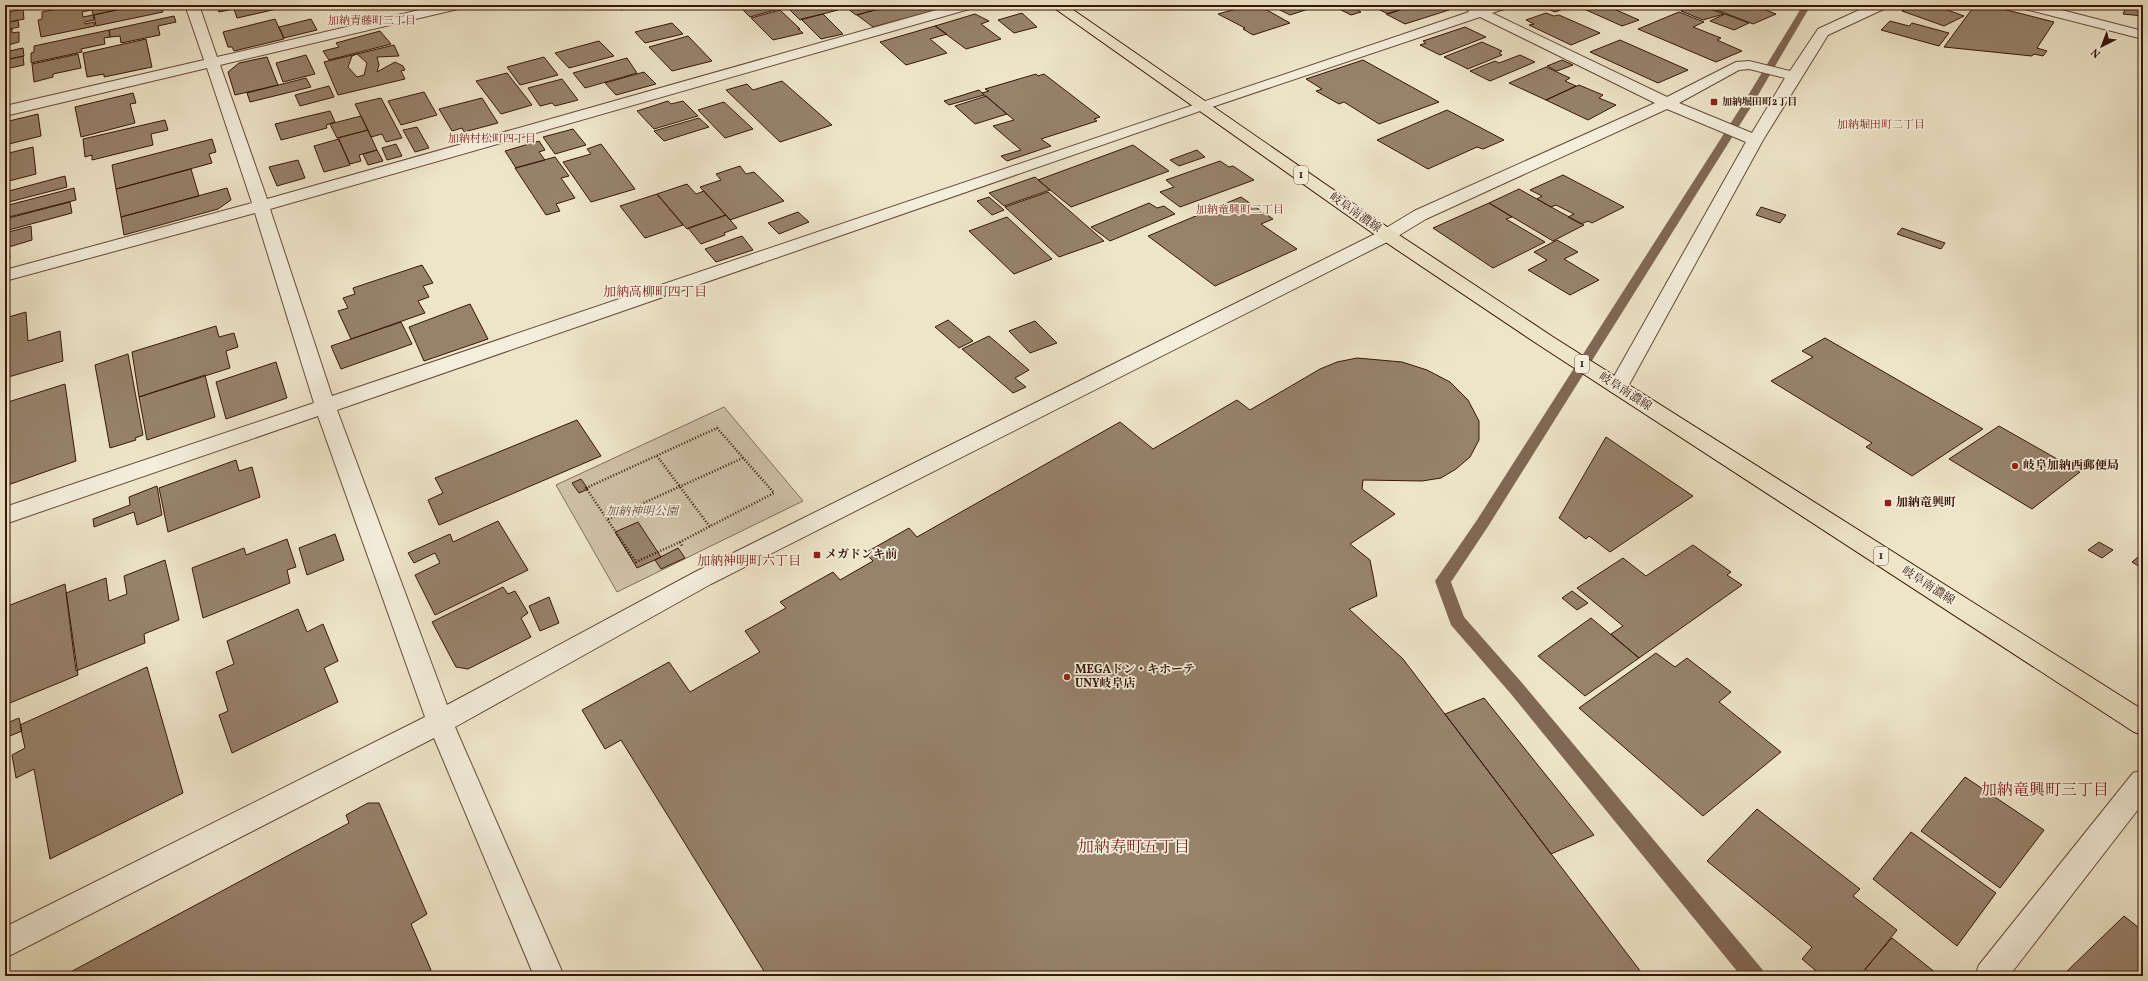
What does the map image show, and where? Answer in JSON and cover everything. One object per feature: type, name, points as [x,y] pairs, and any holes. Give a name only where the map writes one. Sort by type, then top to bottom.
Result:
[{"type":"main road","name":"岐阜南濃線","points":[[1057,5],[1387,235],[1546,342],[2143,724]]},
{"type":"street","points":[[192,5],[261,206],[325,406],[440,722],[549,976]]},
{"type":"street","points":[[5,111],[458,5]]},
{"type":"street","points":[[5,276],[261,206],[968,5]]},
{"type":"street","points":[[1466,5],[1667,103],[1749,138]]},
{"type":"street","points":[[5,516],[1200,106],[1502,5]]},
{"type":"street","points":[[1618,387],[1749,138],[1786,73],[1823,32],[1881,5]]},
{"type":"street","points":[[2026,5],[2143,35]]},
{"type":"street","points":[[5,943],[440,722],[703,578],[1387,235],[1420,215],[1667,103],[1736,66],[1748,65],[1786,73]]},
{"type":"street","points":[[1990,976],[2143,782]]},
{"type":"path","points":[[717,428],[774,493],[710,527],[636,562],[586,488],[657,456],[717,428]]},
{"type":"path","points":[[657,456],[710,527]]},
{"type":"path","points":[[608,519],[743,458]]},
{"type":"path","points":[[680,542],[703,578]]},
{"type":"green space","name":"加納神明公園","points":[[724,407],[803,501],[617,592],[556,485]]},
{"type":"building","points":[[77,5],[90,5],[91,10],[82,12],[83,17],[93,15],[94,20],[85,22],[85,24],[94,22],[95,26],[41,37],[38,20],[42,19],[42,12]]},
{"type":"building","points":[[91,5],[139,5],[93,15]]},
{"type":"building","points":[[139,5],[161,5],[163,12],[96,26],[94,15]]},
{"type":"building","points":[[216,5],[252,5],[219,12]]},
{"type":"building","points":[[252,5],[290,6],[237,18],[234,9]]},
{"type":"building","points":[[339,5],[358,5],[341,9]]},
{"type":"building","points":[[616,5],[642,5],[621,10]]},
{"type":"building","points":[[738,5],[783,5],[785,7],[750,17]]},
{"type":"building","points":[[785,5],[832,5],[838,10],[800,20]]},
{"type":"building","points":[[843,5],[879,5],[882,8],[856,15]]},
{"type":"building","points":[[893,5],[946,5],[948,7],[873,27],[857,15]]},
{"type":"building","points":[[1251,5],[1258,5],[1290,23],[1253,35],[1243,29],[1245,28],[1218,14]]},
{"type":"building","points":[[1270,5],[1321,5],[1290,15]]},
{"type":"building","points":[[1331,5],[1366,6],[1356,9],[1361,12],[1351,15]]},
{"type":"building","points":[[1370,5],[1415,5],[1388,14]]},
{"type":"building","points":[[1415,5],[1440,5],[1449,10],[1405,24],[1386,14]]},
{"type":"building","points":[[1539,5],[1574,5],[1555,12]]},
{"type":"building","points":[[1575,5],[1605,5],[1639,20],[1622,26]]},
{"type":"building","points":[[1696,5],[1700,5],[1724,14],[1703,20],[1681,11]]},
{"type":"building","points":[[1704,5],[1753,5],[1776,14],[1753,24]]},
{"type":"building","points":[[1914,5],[1934,5],[1964,16],[1944,26],[1902,11]]},
{"type":"building","points":[[1975,5],[1987,5],[2054,22],[2037,48],[2047,51],[2043,56],[2034,54],[2032,56],[1944,47]]},
{"type":"building","points":[[2127,5],[2143,5],[2143,16],[2123,14]]},
{"type":"building","points":[[23,9],[24,19],[5,23],[5,13]]},
{"type":"building","points":[[780,10],[803,33],[773,40],[751,18]]},
{"type":"building","points":[[1679,12],[1704,22],[1693,27],[1721,38],[1717,40],[1742,51],[1716,62],[1638,29]]},
{"type":"building","points":[[1022,13],[1037,27],[1014,33],[998,20]]},
{"type":"building","points":[[1546,13],[1554,16],[1559,15],[1600,33],[1571,45],[1529,25],[1534,24],[1526,20]]},
{"type":"building","points":[[823,14],[843,34],[821,39],[801,19]]},
{"type":"building","points":[[975,14],[989,21],[981,24],[1001,39],[966,49],[935,26]]},
{"type":"building","points":[[1725,14],[1749,23],[1734,30],[1710,21]]},
{"type":"building","points":[[174,16],[176,22],[158,26],[160,35],[121,43],[120,36],[110,37],[109,30]]},
{"type":"building","points":[[275,19],[284,39],[234,51],[232,47],[228,47],[223,32]]},
{"type":"building","points":[[311,19],[317,30],[284,38],[279,27]]},
{"type":"building","points":[[18,20],[19,27],[5,30],[5,23]]},
{"type":"building","points":[[1890,21],[1909,26],[1912,23],[1949,33],[1939,46],[1881,30]]},
{"type":"building","points":[[672,23],[683,34],[645,43],[635,32]]},
{"type":"building","points":[[935,26],[947,34],[930,39],[947,53],[906,65],[880,42]]},
{"type":"building","points":[[1465,27],[1486,37],[1440,55],[1420,45],[1426,43],[1423,41]]},
{"type":"building","points":[[12,29],[12,33],[19,32],[19,42],[5,46],[5,30]]},
{"type":"building","points":[[109,30],[110,37],[104,38],[105,44],[81,49],[82,52],[31,63],[31,53],[34,52],[34,46]]},
{"type":"building","points":[[380,31],[391,44],[329,60],[323,51],[339,47],[336,43]]},
{"type":"building","points":[[688,36],[712,61],[672,71],[649,47]]},
{"type":"building","points":[[146,39],[152,67],[104,77],[104,74],[87,77],[83,53]]},
{"type":"building","points":[[1620,40],[1688,70],[1658,83],[1590,52]]},
{"type":"building","points":[[599,41],[614,56],[569,68],[555,53]]},
{"type":"building","points":[[1482,42],[1502,51],[1499,53],[1502,55],[1468,69],[1444,57]]},
{"type":"building","points":[[394,45],[399,56],[377,57],[379,65],[377,72],[395,62],[403,66],[405,70],[401,71],[405,79],[338,95],[324,62]],"holes":[[[357,54],[367,63],[364,75],[357,77],[348,67],[352,56]]]},
{"type":"building","points":[[23,48],[24,56],[5,60],[5,52]]},
{"type":"building","points":[[78,54],[81,68],[53,74],[53,77],[34,82],[32,64]]},
{"type":"building","points":[[306,55],[315,74],[283,82],[276,63]]},
{"type":"building","points":[[1520,55],[1535,62],[1490,81],[1470,71],[1495,61],[1499,63]]},
{"type":"building","points":[[23,56],[24,65],[5,69],[5,60]]},
{"type":"building","points":[[267,57],[278,85],[235,95],[228,72],[239,63]]},
{"type":"building","points":[[544,57],[558,75],[520,85],[507,67]]},
{"type":"building","points":[[627,58],[637,73],[585,88],[573,73]]},
{"type":"building","points":[[1363,60],[1439,102],[1379,124],[1344,102],[1339,104],[1316,91],[1322,89],[1306,79]]},
{"type":"building","points":[[1562,60],[1573,65],[1557,71],[1547,66]]},
{"type":"building","points":[[1546,67],[1570,78],[1565,81],[1576,86],[1546,100],[1509,83]]},
{"type":"building","points":[[644,72],[656,84],[616,95],[605,83]]},
{"type":"building","points":[[507,73],[532,105],[501,114],[476,81]]},
{"type":"building","points":[[1036,74],[1038,76],[1044,74],[1100,117],[1094,119],[1097,121],[1041,139],[1051,146],[1007,161],[1001,156],[1021,150],[993,126],[1014,120],[982,93],[989,91],[985,89]]},
{"type":"building","points":[[306,78],[311,87],[250,102],[247,93]]},
{"type":"building","points":[[562,79],[578,100],[555,106],[552,103],[540,106],[528,88]]},
{"type":"building","points":[[782,81],[832,125],[780,142],[726,90],[747,84],[753,90]]},
{"type":"building","points":[[1579,85],[1603,95],[1599,98],[1616,105],[1588,120],[1546,100]]},
{"type":"building","points":[[329,86],[334,97],[300,106],[295,95]]},
{"type":"building","points":[[979,90],[984,95],[949,105],[944,101]]},
{"type":"building","points":[[424,92],[437,115],[401,125],[388,101]]},
{"type":"building","points":[[133,93],[136,103],[130,104],[135,123],[81,137],[75,107]]},
{"type":"building","points":[[986,96],[1007,114],[975,124],[955,106]]},
{"type":"building","points":[[381,98],[402,138],[386,142],[382,134],[371,137],[355,104]]},
{"type":"building","points":[[482,98],[498,123],[464,132],[462,128],[452,131],[439,109]]},
{"type":"building","points":[[668,101],[671,104],[683,101],[698,116],[654,129],[637,111]]},
{"type":"building","points":[[724,102],[753,129],[725,138],[698,110]]},
{"type":"building","points":[[1447,110],[1504,140],[1483,149],[1477,147],[1428,169],[1377,140]]},
{"type":"building","points":[[330,111],[335,122],[326,125],[327,128],[281,140],[275,124]]},
{"type":"building","points":[[38,114],[41,136],[5,145],[5,122]]},
{"type":"building","points":[[361,116],[368,130],[337,138],[330,124]]},
{"type":"building","points":[[699,118],[709,127],[664,141],[654,131]]},
{"type":"building","points":[[165,120],[168,130],[151,134],[153,145],[92,160],[92,155],[85,157],[83,139]]},
{"type":"building","points":[[417,127],[429,148],[415,152],[403,130]]},
{"type":"building","points":[[573,129],[586,145],[555,154],[543,137]]},
{"type":"building","points":[[368,130],[377,150],[359,155],[361,161],[350,164],[338,138]]},
{"type":"building","points":[[212,139],[216,152],[209,154],[212,163],[116,189],[112,165]]},
{"type":"building","points":[[339,139],[350,165],[324,172],[314,146]]},
{"type":"building","points":[[539,141],[545,150],[539,152],[545,160],[516,168],[505,151]]},
{"type":"building","points":[[396,144],[402,156],[387,160],[382,148]]},
{"type":"building","points":[[601,144],[635,189],[591,202],[563,162],[591,154],[587,149]]},
{"type":"building","points":[[1133,145],[1169,171],[1071,207],[1038,180]]},
{"type":"building","points":[[33,147],[36,174],[5,182],[5,154]]},
{"type":"building","points":[[377,150],[383,161],[368,165],[363,154]]},
{"type":"building","points":[[1197,150],[1205,157],[1179,166],[1170,160]]},
{"type":"building","points":[[555,157],[569,176],[561,178],[575,198],[556,204],[560,211],[546,215],[515,168]]},
{"type":"building","points":[[298,160],[305,178],[277,186],[269,167]]},
{"type":"building","points":[[1220,161],[1229,167],[1233,166],[1254,180],[1180,207],[1160,192],[1174,187],[1166,180]]},
{"type":"building","points":[[740,166],[746,174],[754,172],[784,201],[730,220],[700,187],[721,180],[716,174]]},
{"type":"building","points":[[191,169],[199,196],[121,217],[116,189]]},
{"type":"building","points":[[1563,175],[1624,207],[1592,223],[1588,221],[1581,224],[1568,217],[1574,214],[1556,205],[1551,207],[1537,199],[1542,196],[1530,190]]},
{"type":"building","points":[[65,176],[67,187],[5,203],[5,192]]},
{"type":"building","points":[[1035,177],[1050,190],[1004,206],[989,193]]},
{"type":"building","points":[[687,184],[696,194],[704,191],[726,215],[687,229],[657,194]]},
{"type":"building","points":[[74,188],[76,200],[5,218],[5,206]]},
{"type":"building","points":[[227,188],[231,200],[218,209],[124,235],[121,217]]},
{"type":"building","points":[[1519,189],[1584,225],[1553,241],[1489,203]]},
{"type":"building","points":[[1048,192],[1104,241],[1059,257],[1005,207]]},
{"type":"building","points":[[657,194],[683,225],[645,238],[620,206]]},
{"type":"building","points":[[989,197],[1004,210],[992,215],[977,201]]},
{"type":"building","points":[[1241,197],[1273,219],[1261,224],[1297,249],[1215,286],[1148,236]]},
{"type":"building","points":[[70,202],[72,213],[5,231],[5,219]]},
{"type":"building","points":[[1149,203],[1157,208],[1164,206],[1175,214],[1110,241],[1091,227]]},
{"type":"building","points":[[1489,203],[1512,217],[1506,219],[1545,242],[1493,268],[1433,228]]},
{"type":"building","points":[[1761,207],[1786,215],[1780,223],[1756,215]]},
{"type":"building","points":[[798,212],[809,222],[779,234],[768,223]]},
{"type":"building","points":[[726,215],[737,228],[724,233],[725,235],[701,244],[688,228]]},
{"type":"building","points":[[1007,217],[1052,259],[1014,274],[969,231]]},
{"type":"building","points":[[31,226],[32,240],[9,247],[10,258],[5,260],[5,233]]},
{"type":"building","points":[[1902,228],[1945,243],[1941,249],[1897,234]]},
{"type":"building","points":[[742,236],[753,250],[716,262],[705,249]]},
{"type":"building","points":[[1557,240],[1578,252],[1564,259],[1599,280],[1570,295],[1528,270],[1547,260],[1534,252]]},
{"type":"building","points":[[422,265],[433,283],[423,286],[429,297],[418,301],[425,313],[351,339],[338,311],[348,308],[343,298],[355,294],[353,288]]},
{"type":"building","points":[[470,304],[488,339],[424,361],[409,327]]},
{"type":"building","points":[[26,312],[28,341],[60,331],[63,361],[5,378],[5,318]]},
{"type":"building","points":[[948,320],[973,341],[959,348],[935,327]]},
{"type":"building","points":[[1035,321],[1057,343],[1030,353],[1009,331]]},
{"type":"building","points":[[401,322],[412,344],[341,369],[331,346]]},
{"type":"building","points":[[216,326],[219,337],[234,333],[238,347],[226,351],[230,368],[139,397],[132,352]]},
{"type":"building","points":[[989,336],[1029,370],[1015,378],[1026,387],[1013,393],[962,349]]},
{"type":"building","points":[[1825,338],[1983,429],[1912,476],[1866,447],[1872,443],[1771,381],[1813,357],[1802,351]]},
{"type":"building","points":[[128,354],[143,435],[135,438],[136,440],[110,448],[95,365]]},
{"type":"building","name":"MEGAドン・キホーテ UNY岐阜店","points":[[1357,358],[1402,362],[1427,370],[1450,382],[1468,400],[1479,421],[1479,440],[1470,457],[1456,469],[1441,478],[1422,481],[1363,480],[1362,489],[1395,514],[1350,544],[1370,560],[1377,596],[1349,609],[1403,659],[1644,976],[767,976],[621,740],[605,749],[582,710],[669,662],[690,692],[760,652],[745,631],[786,608],[780,602],[833,572],[840,580],[873,561],[865,553],[909,528],[917,537],[1120,422],[1153,449],[1237,400],[1250,410],[1320,369],[1337,362]]},
{"type":"building","points":[[276,362],[287,398],[226,419],[216,382]]},
{"type":"building","points":[[205,375],[215,417],[147,440],[139,397]]},
{"type":"building","points":[[65,384],[76,461],[5,486],[5,403]]},
{"type":"building","points":[[577,420],[601,456],[439,525],[428,500],[443,493],[435,478]]},
{"type":"building","name":"岐阜加納西郵便局","points":[[1999,426],[2080,472],[2032,509],[1949,459]]},
{"type":"building","points":[[1606,437],[1693,496],[1610,552],[1589,536],[1586,539],[1559,518]]},
{"type":"building","points":[[236,460],[239,471],[252,467],[260,497],[168,532],[159,488]]},
{"type":"building","points":[[581,479],[588,489],[579,493],[572,483]]},
{"type":"building","points":[[157,486],[162,515],[137,525],[134,512],[94,527],[93,519],[130,505],[129,497]]},
{"type":"building","points":[[498,521],[528,570],[435,615],[415,575],[440,563],[435,553],[414,563],[408,553],[450,534],[453,542]]},
{"type":"building","points":[[638,522],[661,557],[637,568],[615,532]]},
{"type":"building","points":[[335,534],[344,560],[307,575],[299,548]]},
{"type":"building","points":[[287,539],[296,567],[287,570],[290,583],[203,618],[192,568],[244,548],[246,555]]},
{"type":"building","points":[[2099,542],[2113,550],[2102,558],[2088,550]]},
{"type":"building","points":[[1693,545],[1731,572],[1727,575],[1742,585],[1639,658],[1611,634],[1623,626],[1577,588],[1623,558],[1646,576]]},
{"type":"building","points":[[678,548],[685,558],[661,569],[655,560]]},
{"type":"building","points":[[2143,553],[2143,569],[2132,562]]},
{"type":"building","points":[[165,560],[179,620],[144,634],[145,643],[76,671],[66,593],[106,578],[109,601],[127,594],[124,576]]},
{"type":"building","points":[[65,584],[78,675],[5,705],[5,607]]},
{"type":"building","points":[[503,587],[508,594],[515,591],[528,613],[521,618],[531,637],[468,669],[456,667],[432,622]]},
{"type":"building","points":[[1572,591],[1588,603],[1577,610],[1562,598]]},
{"type":"building","points":[[549,597],[559,623],[540,631],[529,606]]},
{"type":"building","points":[[298,609],[307,632],[323,624],[338,661],[324,668],[338,702],[232,753],[219,715],[228,711],[216,672],[234,664],[227,641]]},
{"type":"building","points":[[1591,618],[1639,658],[1585,696],[1538,656]]},
{"type":"building","points":[[1656,653],[1675,667],[1687,658],[1731,692],[1719,702],[1781,752],[1703,816],[1579,708]]},
{"type":"building","points":[[147,667],[183,793],[50,859],[34,769],[16,778],[12,755],[25,748],[20,725]]},
{"type":"building","points":[[1484,698],[1594,835],[1551,854],[1445,714]]},
{"type":"building","points":[[19,718],[22,731],[5,738],[5,724]]},
{"type":"building","points":[[1965,777],[2044,830],[2000,888],[1921,831]]},
{"type":"building","points":[[368,803],[379,803],[427,914],[411,924],[431,970],[422,976],[63,976],[349,823],[346,815]]},
{"type":"building","points":[[1757,809],[1860,889],[1853,896],[1897,930],[1860,976],[1822,976],[1802,959],[1812,947],[1707,861]]},
{"type":"building","points":[[1911,832],[1996,893],[1957,946],[1873,879]]},
{"type":"building","points":[[2124,916],[2143,931],[2143,976],[2062,976]]},
{"type":"building","points":[[1892,938],[1936,973],[1934,976],[1874,976],[1865,969]]},
{"type":"waterway","points":[[1755,976],[1517,689],[1457,620],[1443,581],[1482,524],[1746,107],[1807,5]]},
{"type":"place","name":"加納堀田町2丁目","points":[[1714,102]]},
{"type":"place","name":"岐阜加納西郵便局","points":[[2015,466]]},
{"type":"place","name":"加納竜興町","points":[[1888,503]]},
{"type":"place","name":"メガドンキ前","points":[[817,555]]},
{"type":"place","name":"MEGAドン・キホーテ UNY岐阜店","points":[[1067,677]]},
{"type":"district","name":"加納青藤町三丁目","points":[[372,21]]},
{"type":"district","name":"加納堀田町二丁目","points":[[1881,125]]},
{"type":"district","name":"加納村松町四丁目","points":[[492,139]]},
{"type":"district","name":"加納竜興町二丁目","points":[[1240,210]]},
{"type":"district","name":"加納高柳町四丁目","points":[[655,293]]},
{"type":"district","name":"加納神明町六丁目","points":[[749,562]]},
{"type":"district","name":"加納竜興町三丁目","points":[[2045,791]]},
{"type":"district","name":"加納寿町五丁目","points":[[1134,848]]}]
